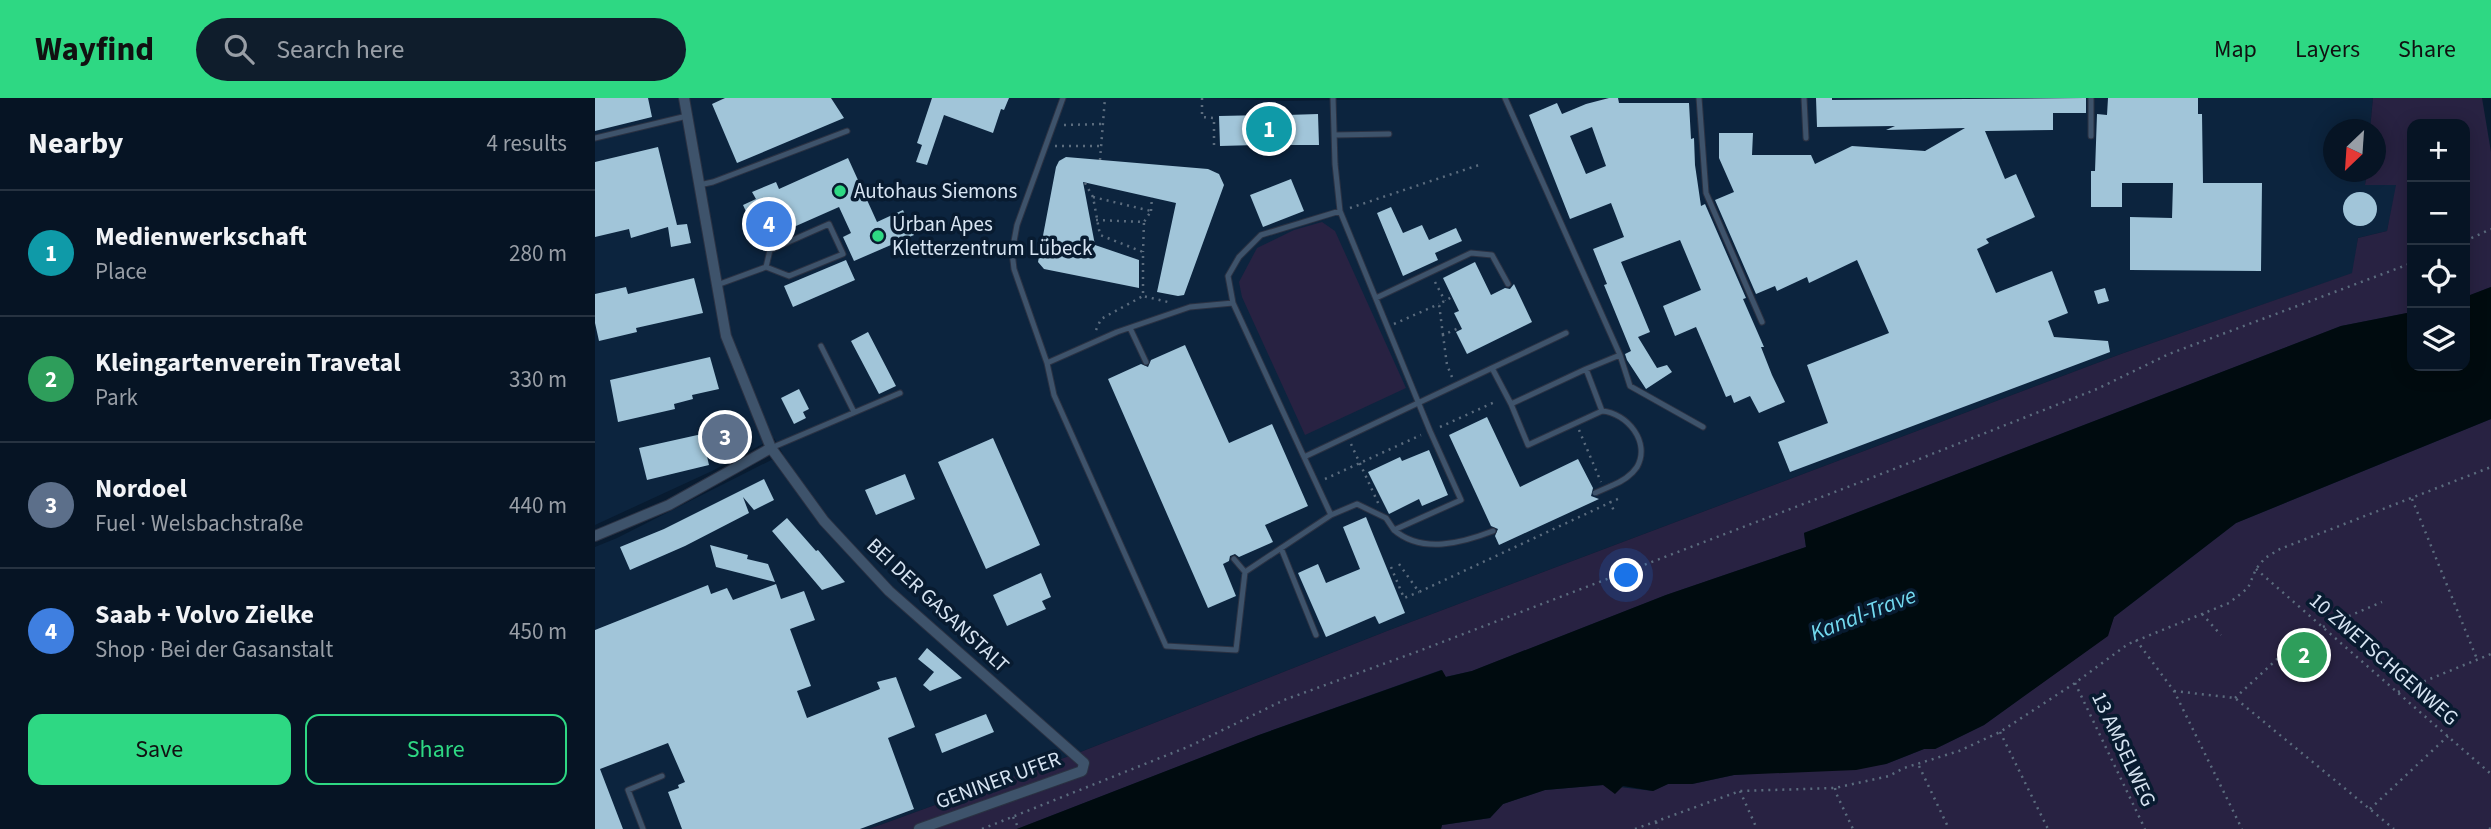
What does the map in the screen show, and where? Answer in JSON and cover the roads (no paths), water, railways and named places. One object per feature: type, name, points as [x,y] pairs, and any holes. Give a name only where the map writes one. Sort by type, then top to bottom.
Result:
[{"type":"street","name":"BEI DER GASANSTALT","points":[[684,98],[726,336],[771,448],[824,521],[889,592],[1084,763]]},
{"type":"street","points":[[595,536],[669,505],[771,448]]},
{"type":"street","name":"GENINER UFER","points":[[919,829],[1082,771],[1084,763]]},
{"type":"lane","points":[[1063,98],[1017,225],[1012,252],[1014,269],[1047,363],[1054,395],[1166,646],[1236,650],[1245,572],[1234,559]]},
{"type":"lane","points":[[1333,98],[1340,211],[1461,500],[1394,530]]},
{"type":"lane","points":[[1505,98],[1620,355],[1630,386],[1703,426]]},
{"type":"lane","points":[[1699,98],[1706,193],[1762,322]]},
{"type":"lane","points":[[1804,98],[1805,138]]},
{"type":"lane","points":[[2091,98],[2091,136]]},
{"type":"lane","points":[[595,138],[687,116]]},
{"type":"lane","points":[[699,185],[847,131]]},
{"type":"lane","points":[[1334,135],[1389,134]]},
{"type":"lane","points":[[1331,515],[1233,303],[1228,276],[1238,257],[1261,235],[1340,211]]},
{"type":"lane","points":[[717,285],[766,267],[789,276],[843,254],[829,224],[771,250],[766,267]]},
{"type":"lane","points":[[1376,298],[1471,253],[1492,255],[1508,284]]},
{"type":"lane","points":[[1047,363],[1130,328],[1190,307],[1233,303]]},
{"type":"lane","points":[[1130,328],[1146,362]]},
{"type":"lane","points":[[1304,457],[1566,333]]},
{"type":"lane","points":[[821,346],[854,412]]},
{"type":"lane","points":[[1511,404],[1620,355]]},
{"type":"lane","points":[[1492,369],[1511,404],[1528,445],[1602,411],[1613,411],[1631,424],[1641,446],[1638,466],[1625,480],[1595,494]]},
{"type":"lane","points":[[1586,369],[1602,411]]},
{"type":"lane","points":[[771,448],[900,393]]},
{"type":"lane","points":[[1245,572],[1331,515],[1357,504],[1386,518],[1403,538],[1421,543],[1440,545],[1467,541],[1493,531]]},
{"type":"lane","points":[[1282,548],[1316,635]]},
{"type":"lane","points":[[643,829],[628,790],[662,776]]},
{"type":"water","name":"Kanal-Trave","points":[[2491,287],[2491,419],[2236,523],[2114,617],[2108,636],[1984,725],[1935,749],[1924,749],[1886,764],[1856,770],[1734,775],[1692,784],[1668,784],[1653,791],[1623,786],[1615,794],[1603,785],[1545,790],[1503,804],[1490,818],[1442,825],[1441,829],[1017,829],[1259,735],[1442,670],[1446,677],[1472,671],[1666,595],[1806,547],[1804,533],[2341,326],[2407,313],[2407,371],[2470,371],[2470,295]]},
{"type":"place","name":"Medienwerkschaft","points":[[1269,129]]},
{"type":"place","name":"Autohaus Siemons","points":[[840,191]]},
{"type":"place","name":"Saab + Volvo Zielke","points":[[769,224]]},
{"type":"place","name":"Urban Apes Kletterzentrum Lübeck","points":[[878,236]]},
{"type":"place","name":"Nordoel","points":[[725,437]]},
{"type":"place","name":"Kleingartenverein Travetal","points":[[2304,655]]}]
